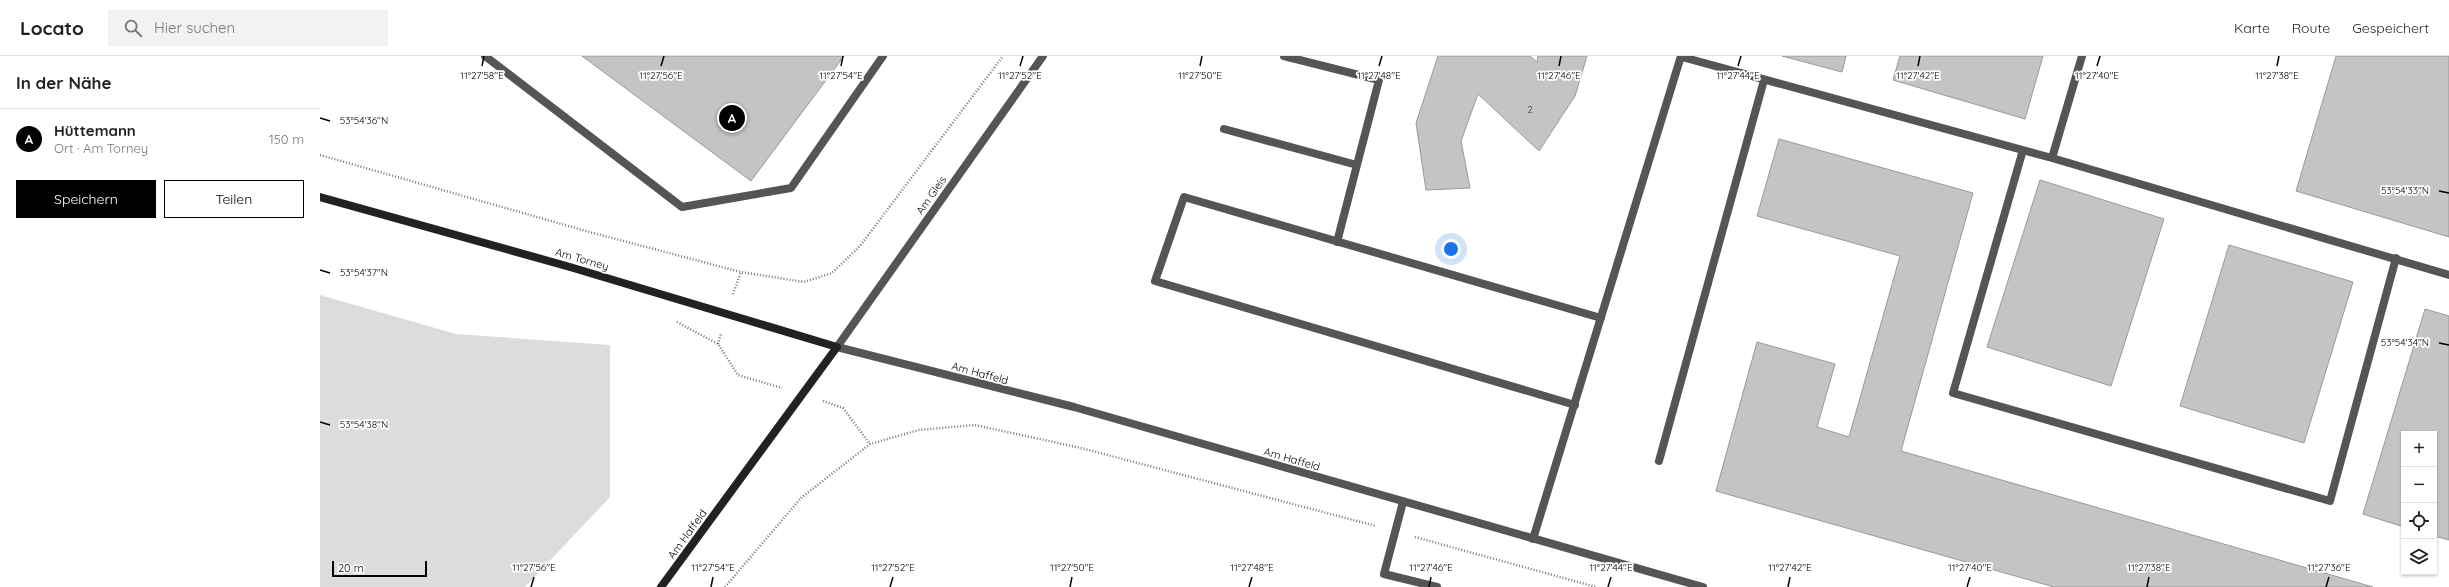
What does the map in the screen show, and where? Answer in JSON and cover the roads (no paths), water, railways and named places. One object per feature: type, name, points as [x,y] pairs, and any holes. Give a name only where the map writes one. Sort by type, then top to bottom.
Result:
[{"type":"street","points":[[484,56],[682,207],[791,188],[883,56]]},
{"type":"street","name":"Am Gleis","points":[[837,347],[1042,56]]},
{"type":"street","points":[[1284,56],[1379,80],[1337,242]]},
{"type":"street","points":[[2052,158],[2082,56]]},
{"type":"street","points":[[1533,539],[1682,57],[2052,158],[2396,258],[2449,275]]},
{"type":"street","points":[[1659,461],[1764,80]]},
{"type":"street","points":[[1224,129],[1357,165]]},
{"type":"street","points":[[2022,150],[1953,393],[2330,501],[2396,258]]},
{"type":"street","name":"Am Torney","points":[[320,196],[570,267],[837,347]]},
{"type":"street","points":[[1575,405],[1155,281],[1184,197],[1601,318]]},
{"type":"street","name":"Am Haffeld","points":[[661,587],[837,347],[1074,408],[1703,587]]},
{"type":"street","points":[[1403,502],[1384,574],[1437,587]]},
{"type":"place","name":"Hüttemann","points":[[732,118]]}]
